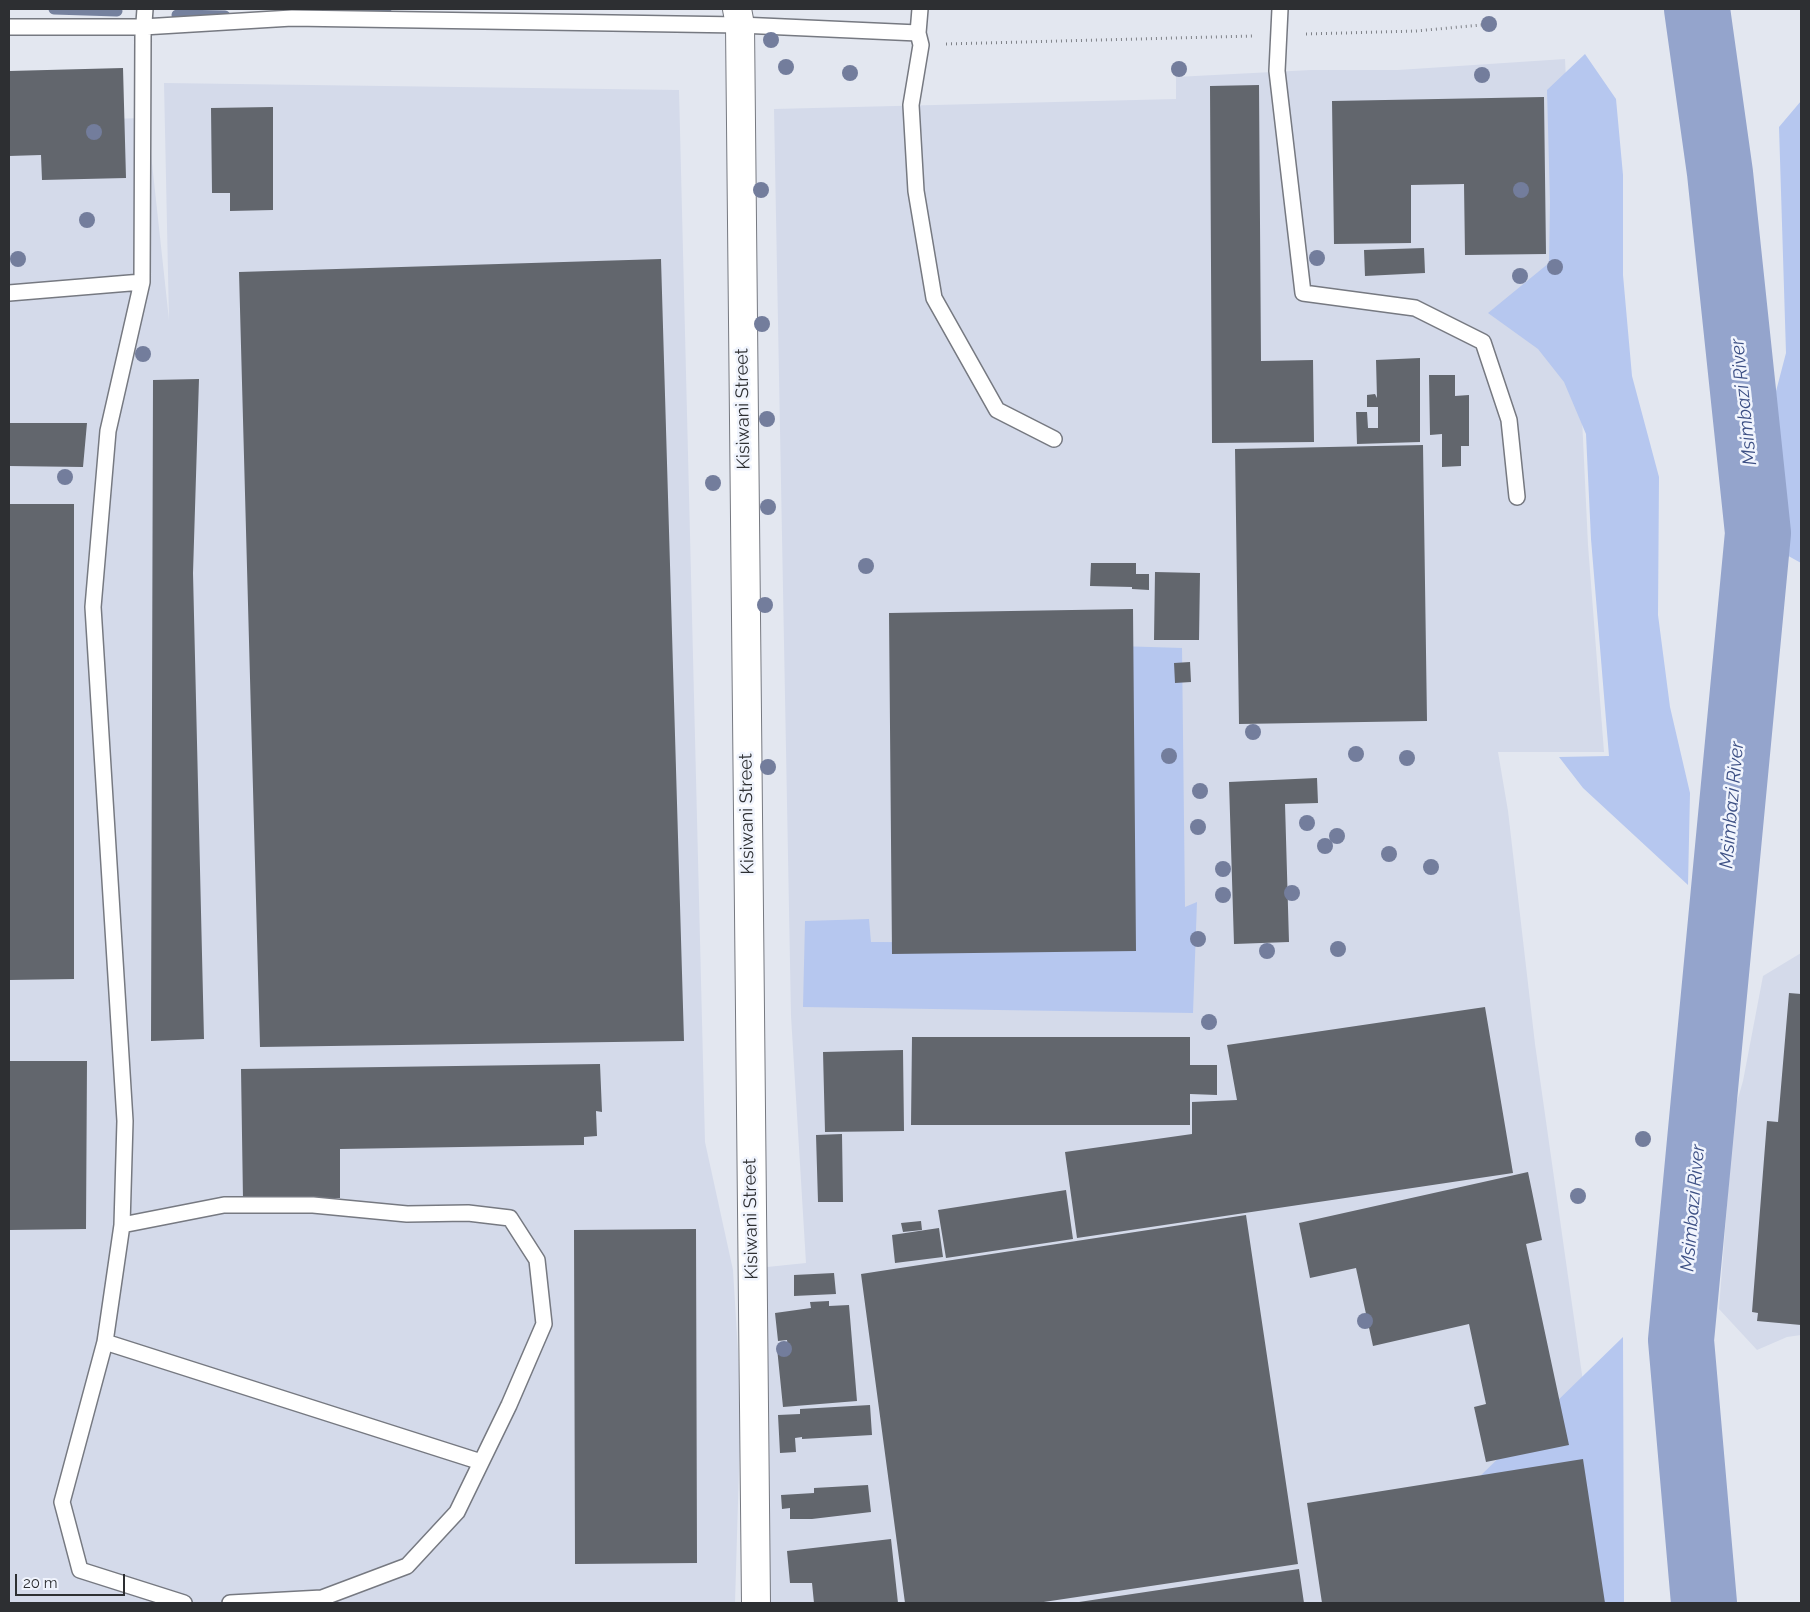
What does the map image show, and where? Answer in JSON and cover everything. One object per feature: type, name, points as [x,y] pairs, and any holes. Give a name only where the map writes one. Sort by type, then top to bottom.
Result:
[{"type":"street","name":"Kisiwani Street","points":[[738,17],[756,1603]]},
{"type":"lane","points":[[145,9],[143,27],[142,282],[108,431],[93,607],[125,1121],[122,1225],[105,1342],[62,1502],[80,1570],[184,1603]]},
{"type":"lane","points":[[920,9],[918,33],[921,45],[911,105],[916,191],[934,298],[997,410],[1054,439]]},
{"type":"lane","points":[[1280,9],[1277,72],[1303,293],[1415,308],[1483,342],[1509,420],[1517,497]]},
{"type":"lane","points":[[9,27],[143,27],[292,18],[738,17],[918,33]]},
{"type":"lane","points":[[9,293],[142,282]]},
{"type":"lane","points":[[122,1225],[224,1205],[313,1205],[407,1214],[468,1213],[510,1218],[537,1260],[544,1324],[457,1512],[407,1566],[322,1598],[230,1603]]},
{"type":"lane","points":[[105,1342],[481,1462]]},
{"type":"shaded area","points":[[1585,54],[1616,99],[1623,175],[1623,275],[1632,376],[1659,477],[1658,615],[1670,707],[1690,793],[1688,885],[1583,788],[1559,757],[1609,756],[1591,539],[1586,434],[1564,382],[1538,349],[1488,313],[1549,263],[1550,202],[1547,90]]},
{"type":"shaded area","points":[[1565,59],[1588,545],[1604,752],[1498,752],[1508,811],[1535,1044],[1594,1459],[1563,1603],[767,1603],[763,1409],[767,1267],[806,1263],[791,1016],[774,109],[1176,99],[1176,77],[1311,70],[1398,70]]},
{"type":"shaded area","points":[[164,83],[679,90],[705,1142],[733,1270],[741,1401],[735,1603],[9,1603],[9,90],[103,88],[108,119],[144,118],[146,108],[169,320]]},
{"type":"shaded area","points":[[1801,101],[1801,563],[1740,529],[1786,353],[1779,127]]},
{"type":"shaded area","points":[[1118,646],[1182,648],[1185,907],[1197,902],[1193,1013],[803,1007],[805,921],[869,919],[871,942],[1112,943]]},
{"type":"shaded area","points":[[1801,953],[1801,1335],[1787,1337],[1757,1350],[1719,1309],[1734,1112],[1743,1081],[1763,976]]},
{"type":"shaded area","points":[[1623,1337],[1624,1603],[1476,1603],[1439,1516]]},
{"type":"building","points":[[123,68],[126,178],[42,180],[41,155],[9,156],[9,71]]},
{"type":"building","points":[[1259,85],[1261,361],[1313,360],[1314,442],[1212,443],[1210,86]]},
{"type":"building","points":[[1544,97],[1546,254],[1465,255],[1464,184],[1411,185],[1411,243],[1334,244],[1332,101]]},
{"type":"building","points":[[273,107],[273,210],[230,211],[230,193],[212,193],[211,108]]},
{"type":"building","points":[[1424,248],[1425,273],[1365,276],[1364,250]]},
{"type":"building","points":[[661,259],[684,1041],[260,1047],[239,272]]},
{"type":"building","points":[[1420,358],[1420,442],[1357,444],[1356,412],[1367,412],[1368,428],[1378,428],[1378,407],[1367,407],[1367,395],[1375,394],[1377,398],[1376,360]]},
{"type":"building","points":[[1429,375],[1455,375],[1455,396],[1469,395],[1469,446],[1461,446],[1461,466],[1442,467],[1442,434],[1430,435]]},
{"type":"building","points":[[199,379],[193,573],[204,1039],[151,1041],[153,380]]},
{"type":"building","points":[[9,423],[87,423],[83,467],[9,466]]},
{"type":"building","points":[[1423,445],[1427,721],[1239,724],[1235,449]]},
{"type":"building","points":[[9,504],[74,504],[74,979],[9,980]]},
{"type":"building","points":[[1091,563],[1136,563],[1136,574],[1149,574],[1149,590],[1132,589],[1132,587],[1090,586]]},
{"type":"building","points":[[1155,572],[1200,573],[1199,640],[1154,640]]},
{"type":"building","points":[[1133,609],[1136,951],[892,954],[889,613]]},
{"type":"building","points":[[1190,662],[1191,682],[1175,683],[1174,663]]},
{"type":"building","points":[[1317,778],[1318,803],[1285,804],[1289,942],[1234,944],[1229,782]]},
{"type":"building","points":[[1789,993],[1801,994],[1801,1325],[1757,1321],[1758,1313],[1752,1312],[1767,1121],[1778,1122]]},
{"type":"building","points":[[1485,1007],[1513,1173],[1077,1238],[1065,1152],[1192,1134],[1192,1102],[1237,1100],[1227,1045]]},
{"type":"building","points":[[912,1037],[1190,1037],[1190,1065],[1217,1065],[1217,1095],[1190,1094],[1190,1125],[911,1125]]},
{"type":"building","points":[[903,1050],[904,1131],[825,1132],[823,1052]]},
{"type":"building","points":[[9,1061],[87,1061],[86,1229],[9,1230]]},
{"type":"building","points":[[600,1064],[602,1112],[596,1111],[597,1136],[584,1137],[584,1145],[340,1149],[340,1198],[243,1200],[241,1069]]},
{"type":"building","points":[[842,1134],[843,1202],[818,1202],[816,1135]]},
{"type":"building","points":[[1528,1172],[1542,1240],[1526,1244],[1569,1445],[1486,1462],[1474,1407],[1486,1404],[1469,1324],[1373,1346],[1356,1268],[1310,1278],[1299,1223]]},
{"type":"building","points":[[1066,1190],[1073,1239],[946,1258],[938,1210]]},
{"type":"building","points":[[1246,1215],[1298,1564],[1037,1603],[905,1603],[861,1274]]},
{"type":"building","points":[[921,1221],[922,1230],[903,1232],[901,1223]]},
{"type":"building","points":[[939,1228],[943,1257],[895,1263],[892,1235]]},
{"type":"building","points":[[696,1229],[697,1563],[575,1564],[574,1230]]},
{"type":"building","points":[[834,1273],[836,1294],[794,1296],[794,1275]]},
{"type":"building","points":[[829,1301],[829,1306],[849,1305],[857,1401],[783,1407],[777,1348],[788,1347],[787,1340],[778,1341],[775,1313],[811,1308],[810,1302]]},
{"type":"building","points":[[870,1405],[872,1435],[795,1438],[796,1452],[780,1453],[778,1415],[800,1414],[800,1409]]},
{"type":"building","points":[[1583,1459],[1605,1603],[1322,1603],[1307,1503]]},
{"type":"building","points":[[868,1485],[871,1512],[812,1519],[790,1519],[790,1508],[782,1509],[781,1495],[814,1493],[814,1488]]},
{"type":"building","points":[[891,1539],[898,1603],[814,1603],[812,1583],[790,1583],[787,1551]]},
{"type":"building","points":[[1299,1569],[1304,1603],[1079,1603],[1079,1602]]},
{"type":"waterway","points":[[54,9],[117,11]]},
{"type":"waterway","points":[[328,12],[386,9]]},
{"type":"waterway","name":"Msimbazi River","points":[[1697,9],[1720,173],[1758,533],[1681,1340],[1704,1603]]},
{"type":"waterway","points":[[177,15],[225,16]]}]
